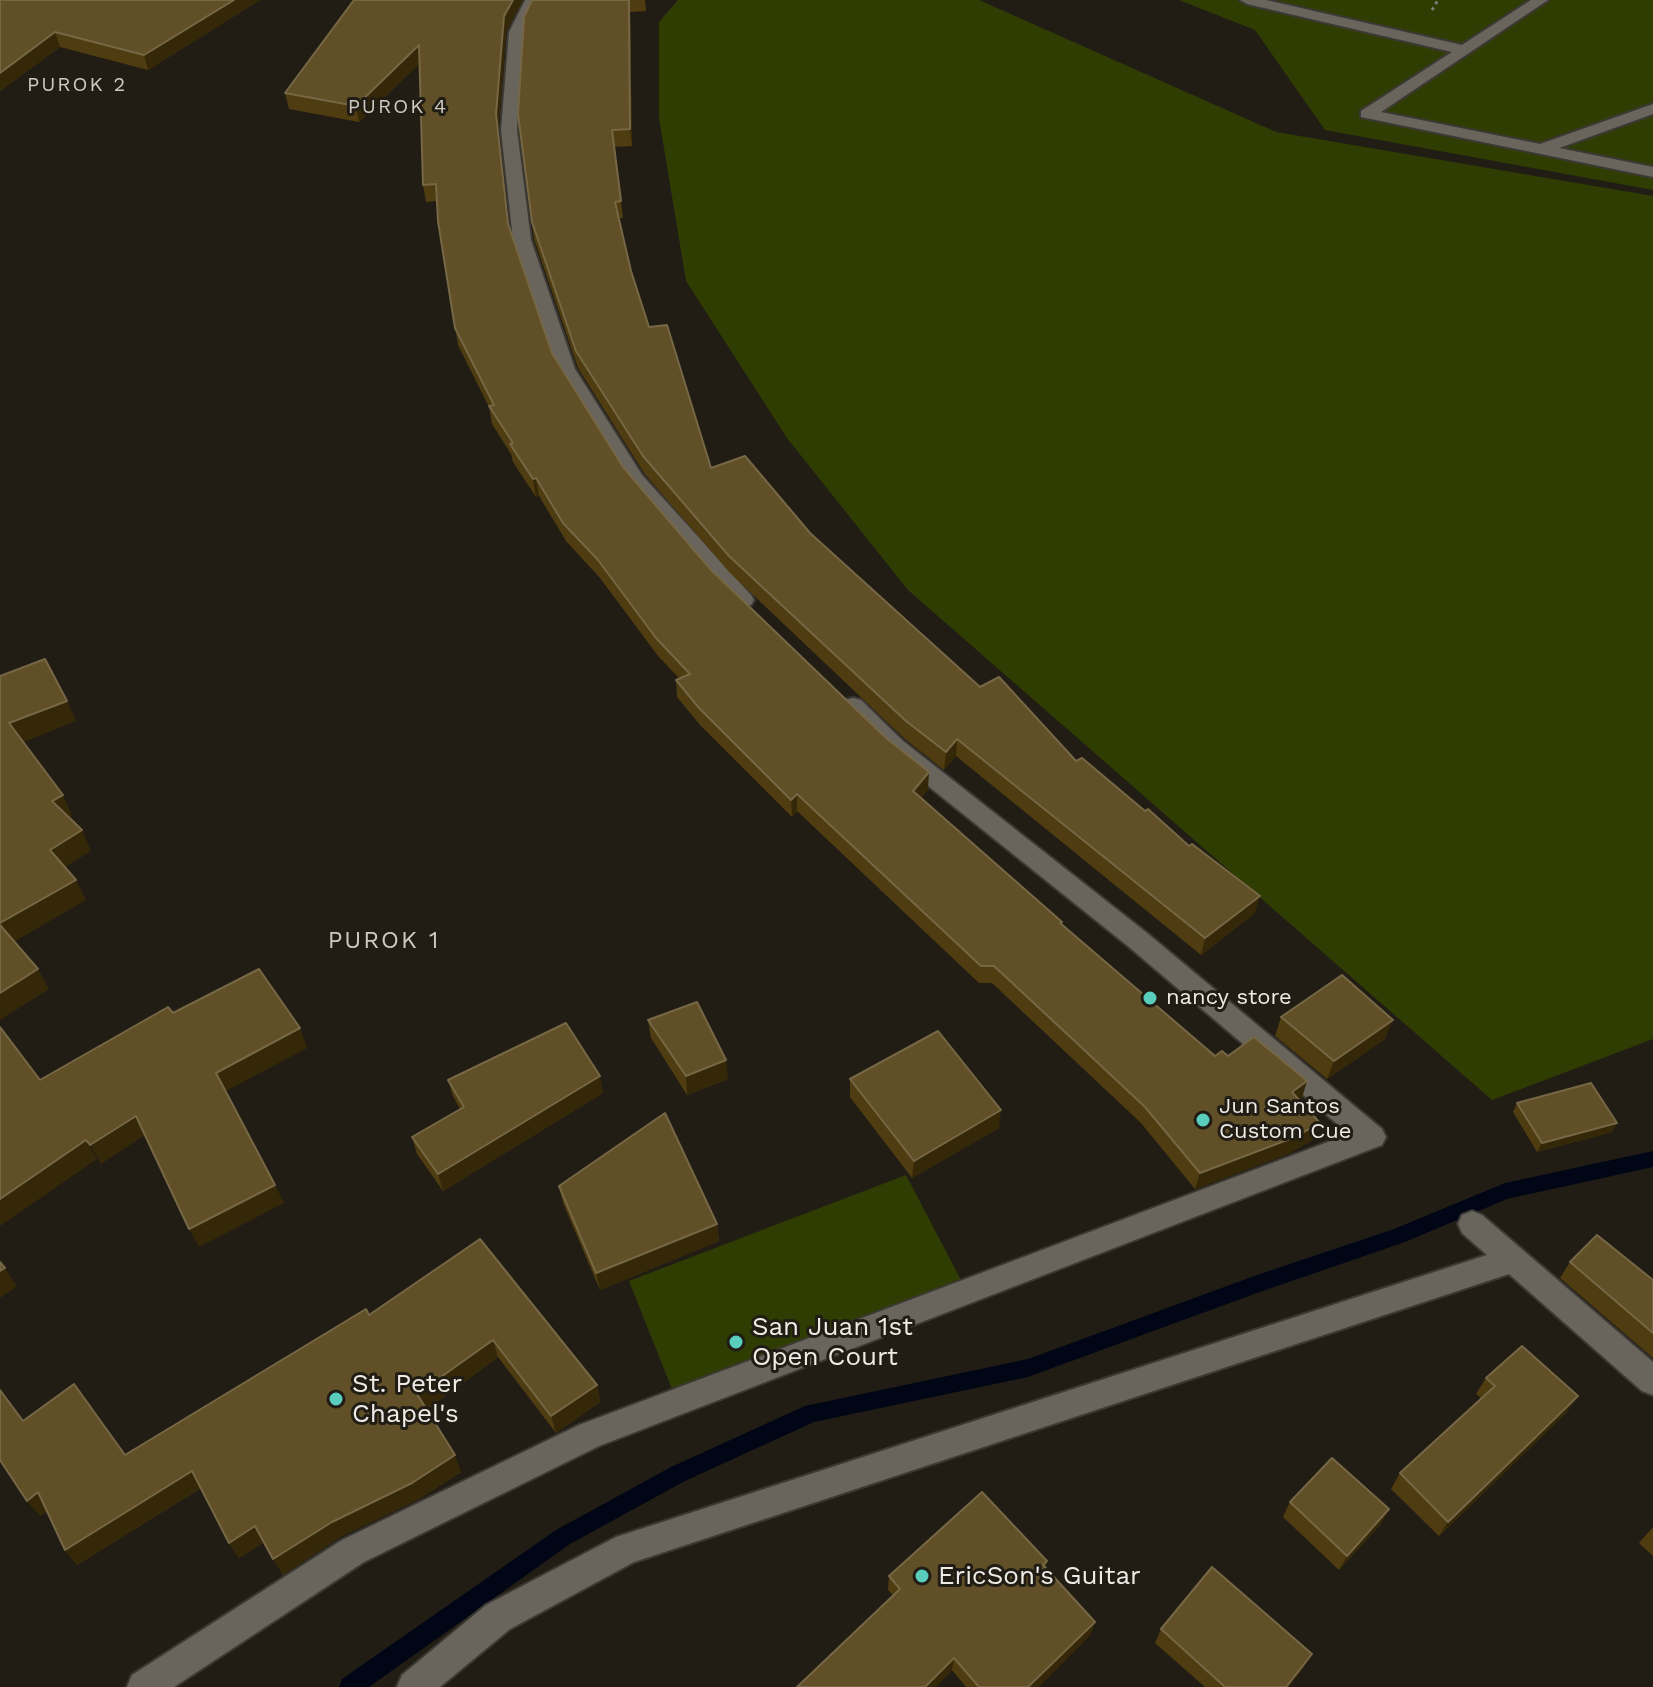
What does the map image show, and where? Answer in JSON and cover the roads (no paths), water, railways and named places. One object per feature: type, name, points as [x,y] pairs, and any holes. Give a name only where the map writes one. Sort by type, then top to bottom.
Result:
[{"type":"street","points":[[532,0],[516,32],[509,130],[522,240],[566,369],[634,479],[721,580],[754,611]]},
{"type":"street","points":[[1247,0],[1465,50]]},
{"type":"street","points":[[1541,0],[1367,114],[1653,172]]},
{"type":"street","points":[[1541,149],[1653,109]]},
{"type":"street","points":[[144,1687],[353,1551],[590,1435],[1372,1137],[1138,940],[895,747],[841,695]]},
{"type":"street","points":[[1472,1224],[1653,1381]]},
{"type":"street","points":[[414,1687],[498,1617],[627,1548],[1512,1260]]},
{"type":"waterway","points":[[350,1687],[563,1537],[678,1474],[812,1413],[1028,1368],[1398,1236],[1505,1191],[1653,1159]]},
{"type":"place","name":"nancy store","points":[[1150,998]]},
{"type":"place","name":"Jun Santos Custom Cue","points":[[1203,1120]]},
{"type":"place","name":"San Juan 1st Open Court","points":[[736,1342]]},
{"type":"place","name":"St. Peter Chapel's","points":[[336,1399]]},
{"type":"place","name":"EricSon's Guitar","points":[[922,1576]]},
{"type":"district","name":"PUROK 2","points":[[77,85]]},
{"type":"district","name":"PUROK 4","points":[[398,107]]},
{"type":"district","name":"PUROK 1","points":[[384,941]]}]
